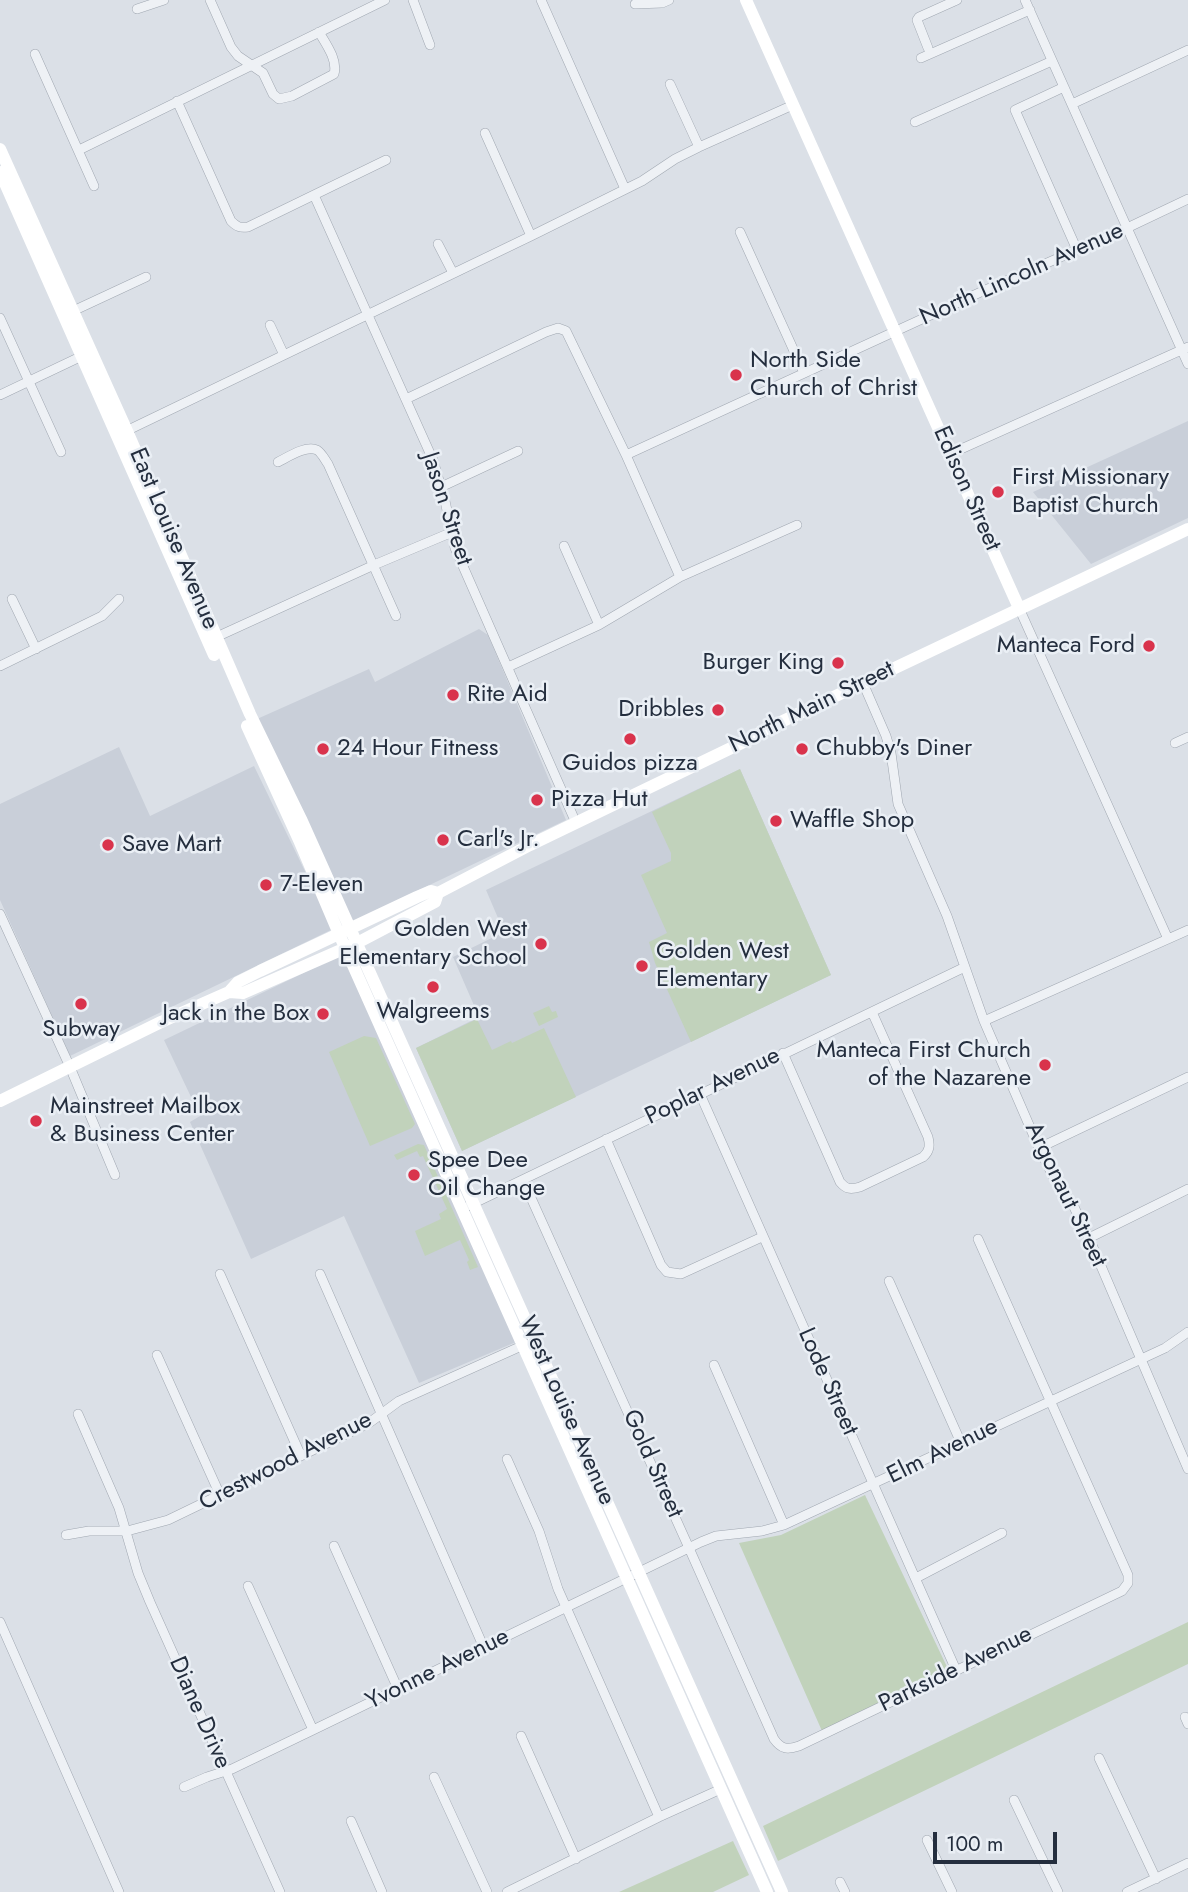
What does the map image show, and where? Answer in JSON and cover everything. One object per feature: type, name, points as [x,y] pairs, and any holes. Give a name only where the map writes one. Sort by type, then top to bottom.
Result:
[{"type":"main road","name":"Edison Street","points":[[746,0],[1019,608]]},
{"type":"main road","name":"East Louise Avenue","points":[[0,149],[73,311],[122,433],[212,639],[283,779],[351,945]]},
{"type":"main road","name":"East Louise Avenue","points":[[0,172],[82,356],[122,433]]},
{"type":"main road","name":"North Main Street","points":[[0,1101],[161,1022],[229,992],[238,982],[431,891],[438,893],[805,710],[1188,529]]},
{"type":"main road","name":"North Main Street","points":[[229,992],[243,993],[351,945],[435,902],[438,893]]},
{"type":"main road","name":"West Louise Avenue","points":[[351,945],[632,1576],[782,1892]]},
{"type":"main road","name":"West Louise Avenue","points":[[632,1576],[767,1892]]},
{"type":"street","points":[[136,9],[164,0]]},
{"type":"street","points":[[210,0],[231,47],[263,73],[273,94],[279,99],[292,96],[330,78],[336,69],[319,32]]},
{"type":"street","points":[[79,150],[385,0]]},
{"type":"street","points":[[413,0],[430,45]]},
{"type":"street","points":[[541,0],[625,189]]},
{"type":"street","points":[[635,4],[662,3],[668,0]]},
{"type":"street","points":[[928,48],[917,20],[957,0]]},
{"type":"street","points":[[1025,0],[1127,228],[1185,349],[1188,364]]},
{"type":"street","points":[[921,58],[1030,10]]},
{"type":"street","points":[[1072,104],[1188,50]]},
{"type":"street","points":[[35,54],[94,186]]},
{"type":"street","points":[[915,122],[1052,61]]},
{"type":"street","points":[[670,84],[699,147]]},
{"type":"street","points":[[1064,86],[1014,110],[1077,250]]},
{"type":"street","points":[[177,101],[231,220],[240,228],[248,227],[386,160]]},
{"type":"street","points":[[122,433],[642,181],[699,147],[793,105]]},
{"type":"street","points":[[485,133],[531,236]]},
{"type":"street","name":"Jason Street","points":[[314,195],[433,460],[454,548],[576,823]]},
{"type":"street","name":"North Lincoln Avenue","points":[[626,455],[983,290],[1188,199]]},
{"type":"street","points":[[740,232],[804,373]]},
{"type":"street","points":[[438,244],[453,274]]},
{"type":"street","points":[[73,311],[146,277]]},
{"type":"street","points":[[0,318],[61,452]]},
{"type":"street","points":[[270,325],[284,355]]},
{"type":"street","points":[[406,399],[546,332],[562,329],[569,335],[680,577]]},
{"type":"street","points":[[950,454],[1185,349]]},
{"type":"street","points":[[0,395],[82,356]]},
{"type":"street","points":[[278,462],[313,449],[321,453],[396,616]]},
{"type":"street","points":[[441,487],[518,451]]},
{"type":"street","points":[[508,667],[599,625],[680,577],[797,525]]},
{"type":"street","points":[[212,639],[450,533]]},
{"type":"street","points":[[564,546],[599,625]]},
{"type":"street","points":[[12,599],[36,649]]},
{"type":"street","points":[[0,666],[102,616],[119,599]]},
{"type":"street","name":"Edison Street","points":[[1019,608],[1168,939]]},
{"type":"street","name":"Argonaut Street","points":[[863,683],[891,753],[898,804],[947,916],[984,1021],[1039,1148],[1054,1178],[1074,1207],[1188,1469]]},
{"type":"street","points":[[1175,743],[1188,737]]},
{"type":"street","points":[[0,914],[115,1175]]},
{"type":"street","points":[[984,1021],[1188,930]]},
{"type":"street","name":"Poplar Avenue","points":[[467,1206],[965,967]]},
{"type":"street","points":[[783,1054],[839,1182],[849,1189],[860,1187],[923,1157],[930,1146],[872,1012]]},
{"type":"street","points":[[1039,1148],[1188,1077]]},
{"type":"street","name":"Lode Street","points":[[699,1094],[956,1671]]},
{"type":"street","points":[[606,1139],[661,1265],[667,1272],[681,1274],[762,1237]]},
{"type":"street","name":"Gold Street","points":[[523,1180],[774,1739],[781,1747]]},
{"type":"street","points":[[1088,1238],[1188,1189]]},
{"type":"street","points":[[978,1239],[1049,1401]]},
{"type":"street","points":[[220,1274],[301,1455]]},
{"type":"street","points":[[320,1274],[484,1648]]},
{"type":"street","points":[[889,1281],[961,1443]]},
{"type":"street","name":"Elm Avenue","points":[[690,1548],[716,1536],[762,1531],[784,1525],[1165,1349],[1188,1332]]},
{"type":"street","name":"Crestwood Avenue","points":[[66,1535],[89,1531],[127,1531],[168,1520],[369,1423],[399,1401],[528,1343]]},
{"type":"street","points":[[157,1355],[220,1496]]},
{"type":"street","points":[[714,1365],[784,1525]]},
{"type":"street","name":"Parkside Avenue","points":[[781,1747],[799,1746],[1122,1591],[1128,1583],[1128,1576],[1049,1401]]},
{"type":"street","name":"Diane Drive","points":[[78,1414],[110,1485],[127,1531],[138,1573],[279,1892]]},
{"type":"street","points":[[507,1459],[539,1531],[566,1608],[659,1817]]},
{"type":"street","points":[[916,1578],[1002,1533]]},
{"type":"street","points":[[334,1546],[398,1689]]},
{"type":"street","name":"Yvonne Avenue","points":[[184,1787],[313,1730],[690,1548]]},
{"type":"street","points":[[248,1586],[313,1730]]},
{"type":"street","points":[[0,1622],[119,1892]]},
{"type":"street","points":[[521,1736],[576,1859]]},
{"type":"street","points":[[1099,1758],[1156,1879]]},
{"type":"street","points":[[435,1777],[487,1892]]},
{"type":"street","points":[[507,1892],[721,1789]]},
{"type":"street","points":[[1014,1800],[1058,1892]]},
{"type":"street","points":[[351,1821],[382,1892]]},
{"type":"street","points":[[927,1840],[952,1892]]},
{"type":"street","points":[[1128,1892],[1188,1863]]},
{"type":"street","points":[[840,1882],[845,1892]]},
{"type":"shaded area","points":[[1188,421],[1188,518],[1091,564],[1033,492]]},
{"type":"shaded area","points":[[479,629],[488,635],[566,820],[352,922],[257,719],[369,669],[375,682]]},
{"type":"shaded area","points":[[119,747],[150,816],[254,766],[333,929],[70,1056],[0,900],[0,804]]},
{"type":"shaded area","name":"Golden West Elementary","points":[[740,769],[831,975],[462,1151],[416,1048],[479,1017],[453,957],[504,932],[486,890]]},
{"type":"shaded area","points":[[343,954],[516,1342],[419,1383],[344,1216],[251,1259],[190,1122],[200,1116],[164,1040]]},
{"type":"green space","points":[[740,769],[831,975],[691,1042],[655,963],[649,942],[667,933],[641,875],[671,861],[671,853],[652,812]]},
{"type":"green space","points":[[549,1006],[552,1012],[556,1011],[558,1017],[539,1026],[533,1013]]},
{"type":"green space","points":[[477,1019],[492,1050],[544,1028],[576,1097],[462,1151],[416,1048]]},
{"type":"green space","points":[[364,1036],[376,1038],[415,1124],[412,1128],[370,1146],[329,1052]]},
{"type":"green space","points":[[418,1144],[424,1145],[478,1267],[470,1270],[467,1262],[469,1260],[460,1240],[425,1256],[415,1231],[441,1219],[439,1214],[447,1209],[423,1156],[420,1157],[417,1151],[397,1160],[394,1155]]},
{"type":"green space","points":[[865,1495],[948,1669],[822,1731],[739,1543],[781,1535]]},
{"type":"green space","points":[[1188,1622],[1188,1664],[778,1861],[763,1826]]},
{"type":"green space","points":[[733,1841],[749,1875],[713,1892],[619,1892]]},
{"type":"place","name":"North Side Church of Christ","points":[[736,375]]},
{"type":"place","name":"First Missionary Baptist Church","points":[[998,492]]},
{"type":"place","name":"Manteca Ford","points":[[1149,646]]},
{"type":"place","name":"Burger King","points":[[838,663]]},
{"type":"place","name":"Rite Aid","points":[[453,695]]},
{"type":"place","name":"Dribbles","points":[[718,710]]},
{"type":"place","name":"Guidos pizza","points":[[630,739]]},
{"type":"place","name":"24 Hour Fitness","points":[[323,749]]},
{"type":"place","name":"Chubby's Diner","points":[[802,749]]},
{"type":"place","name":"Pizza Hut","points":[[537,800]]},
{"type":"place","name":"Waffle Shop","points":[[776,821]]},
{"type":"place","name":"Carl's Jr.","points":[[443,840]]},
{"type":"place","name":"Save Mart","points":[[108,845]]},
{"type":"place","name":"7-Eleven","points":[[266,885]]},
{"type":"place","name":"Golden West Elementary School","points":[[541,944]]},
{"type":"place","name":"Golden West Elementary","points":[[642,966]]},
{"type":"place","name":"Walgreems","points":[[433,987]]},
{"type":"place","name":"Subway","points":[[81,1004]]},
{"type":"place","name":"Jack in the Box","points":[[323,1014]]},
{"type":"place","name":"Manteca First Church of the Nazarene","points":[[1045,1065]]},
{"type":"place","name":"Mainstreet Mailbox & Business Center","points":[[36,1121]]},
{"type":"place","name":"Spee Dee Oil Change","points":[[414,1175]]}]
